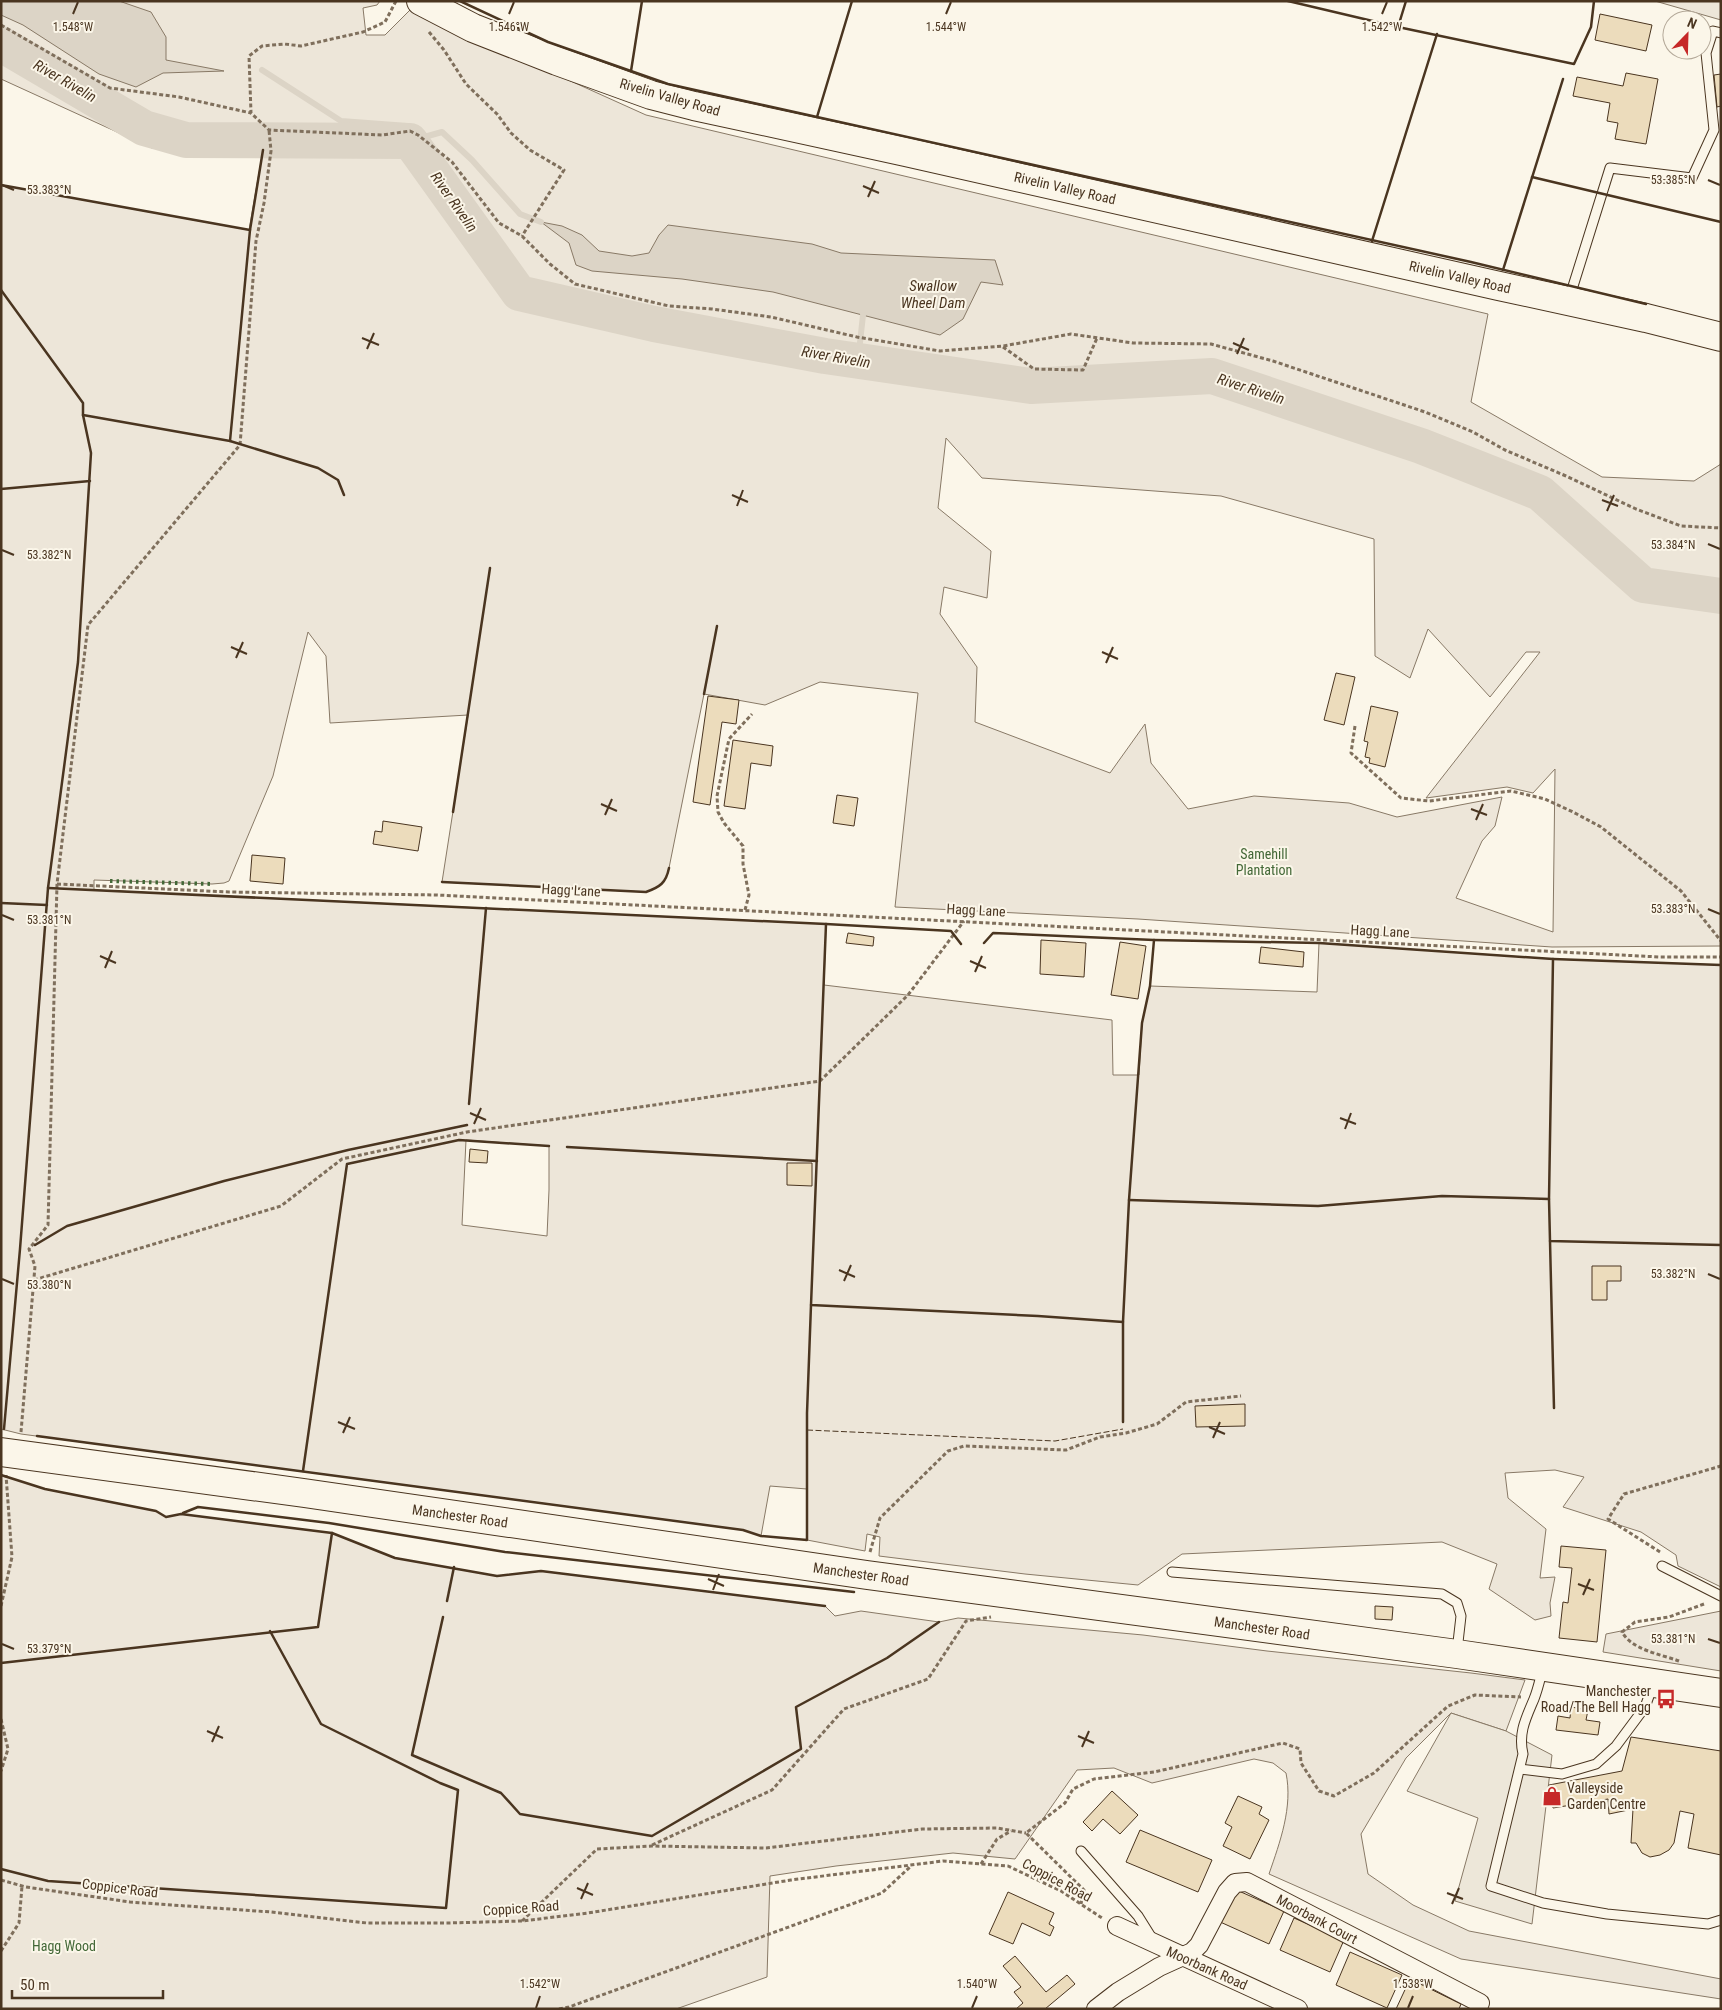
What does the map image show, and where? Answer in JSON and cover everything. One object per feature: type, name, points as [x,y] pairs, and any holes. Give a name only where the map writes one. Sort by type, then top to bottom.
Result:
[{"type":"main road","name":"Rivelin Valley Road","points":[[420,1],[473,28],[549,58],[651,95],[677,102],[1646,318],[1721,337]]},
{"type":"main road","name":"Manchester Road","points":[[7,1461],[314,1495],[867,1575],[1457,1654],[1709,1691]]},
{"type":"street","name":"Moorbank Court","points":[[1183,1956],[1192,1952],[1200,1945],[1227,1892],[1234,1883],[1247,1882],[1480,2003]]},
{"type":"street","name":"Moorbank Road","points":[[1117,1926],[1298,2009]]},
{"type":"street","points":[[1096,2009],[1118,1992],[1159,1967],[1183,1956]]},
{"type":"lane","points":[[1569,301],[1610,168],[1692,178],[1714,130],[1706,53],[1713,31],[1721,33]]},
{"type":"lane","points":[[1662,1566],[1721,1596]]},
{"type":"lane","points":[[1172,1572],[1442,1594],[1457,1603],[1461,1616],[1457,1654]]},
{"type":"lane","points":[[1544,1667],[1522,1726],[1521,1744],[1523,1754],[1491,1886],[1543,1903],[1607,1914],[1708,1924],[1721,1920]]},
{"type":"lane","points":[[1520,1769],[1562,1774],[1596,1764],[1616,1746],[1645,1707],[1653,1682]]},
{"type":"lane","points":[[1081,1851],[1138,1916],[1156,1945]]},
{"type":"path","points":[[251,113],[249,56],[262,46],[284,44],[301,46],[363,32],[384,22],[396,1]]},
{"type":"path","points":[[1,25],[110,88],[179,96],[251,113],[269,130],[382,135],[408,131],[418,135],[423,141],[452,162],[499,223],[522,236],[550,264],[575,284],[669,306],[712,309],[771,317],[856,337],[940,350],[1002,346],[1071,334],[1133,343],[1211,344],[1273,361],[1425,412],[1473,432],[1506,450],[1566,476],[1636,510],[1681,526],[1721,528]]},
{"type":"path","points":[[427,30],[444,50],[466,84],[497,114],[511,132],[530,150],[564,170],[522,236]]},
{"type":"path","points":[[1,1606],[12,1557],[7,1461],[21,1434],[35,1266],[30,1248],[48,1225],[57,884],[88,626],[240,445],[256,241],[264,203],[271,151],[269,130]]},
{"type":"path","points":[[1002,346],[1034,368],[1083,370],[1097,338]]},
{"type":"path","points":[[745,910],[748,895],[743,864],[743,846],[724,823],[718,812],[717,796],[729,739],[752,714]]},
{"type":"path","points":[[1355,726],[1351,753],[1401,798],[1428,801],[1511,791],[1545,799],[1601,827],[1674,885],[1681,891],[1721,941]]},
{"type":"path","name":"Hagg Lane","points":[[57,884],[229,892],[437,895],[965,920],[1660,957],[1721,957]]},
{"type":"path","points":[[34,1280],[281,1206],[342,1159],[467,1132],[820,1081],[908,995],[965,920]]},
{"type":"path","points":[[867,1575],[870,1547],[880,1518],[948,1451],[964,1446],[1066,1450],[1100,1437],[1126,1433],[1157,1424],[1186,1402],[1241,1396]]},
{"type":"path","points":[[1662,1566],[1664,1555],[1608,1519],[1624,1494],[1721,1466]]},
{"type":"path","points":[[1709,1691],[1692,1666],[1634,1645],[1622,1632],[1635,1622],[1670,1617],[1712,1602]]},
{"type":"path","points":[[652,1846],[772,1790],[844,1709],[928,1679],[966,1621],[996,1616]]},
{"type":"path","points":[[1026,1833],[1065,1803],[1073,1789],[1094,1779],[1154,1772],[1283,1744],[1300,1749],[1301,1763],[1319,1791],[1334,1796],[1374,1773],[1448,1706],[1475,1695],[1534,1698]]},
{"type":"path","points":[[1,1719],[8,1749],[1,1771]]},
{"type":"path","points":[[522,1921],[597,1849],[652,1846],[766,1848],[922,1830],[997,1828],[1026,1833],[1084,1890],[1081,1904]]},
{"type":"path","points":[[981,1864],[997,1840],[1012,1830]]},
{"type":"path","name":"Coppice Road","points":[[1,1880],[22,1886],[130,1902],[271,1912],[367,1923],[446,1923],[522,1921],[588,1913],[791,1880],[942,1862],[1008,1866],[1061,1891],[1117,1926]]},
{"type":"path","points":[[558,2009],[570,2008],[882,1893],[912,1865]]},
{"type":"path","points":[[1,1951],[19,1923],[22,1886]]},
{"type":"green space","name":"Samehill Plantation","points":[[1,1],[380,1],[377,5],[363,8],[366,35],[385,35],[411,9],[646,115],[1488,314],[1471,402],[1602,477],[1694,481],[1721,464],[1721,946],[1552,947],[1138,919],[895,907],[918,693],[820,682],[765,705],[704,694],[668,873],[662,884],[655,888],[646,892],[442,882],[468,715],[330,723],[326,656],[308,632],[273,776],[229,881],[212,884],[94,880],[94,890],[826,924],[824,985],[1112,1020],[1113,1075],[1139,1075],[1142,1023],[1150,986],[1317,992],[1319,943],[1553,959],[1721,965],[1721,1587],[1678,1566],[1676,1555],[1641,1532],[1563,1507],[1584,1477],[1555,1470],[1505,1473],[1508,1498],[1546,1529],[1540,1578],[1555,1577],[1550,1603],[1551,1616],[1535,1620],[1489,1589],[1497,1564],[1442,1542],[1182,1554],[1138,1585],[1025,1574],[879,1556],[880,1537],[867,1534],[865,1551],[807,1540],[807,1489],[770,1486],[761,1536],[743,1530],[21,1434],[1,1429],[1,185],[249,230],[263,150],[152,148],[1,79]],"holes":[[[946,438],[982,478],[1221,496],[1374,539],[1375,656],[1410,678],[1428,629],[1490,697],[1526,652],[1540,652],[1426,798],[1507,787],[1533,793],[1555,769],[1553,932],[1456,898],[1482,841],[1495,826],[1502,797],[1397,817],[1349,803],[1254,796],[1188,809],[1151,763],[1145,724],[1110,773],[975,722],[977,667],[940,614],[944,587],[987,598],[991,551],[938,508]],[[466,1140],[549,1146],[547,1236],[462,1225]]]},
{"type":"green space","points":[[1655,1],[1721,1],[1721,20],[1712,17],[1712,10],[1686,10]]},
{"type":"green space","name":"Hagg Wood","points":[[1,1475],[45,1489],[156,1511],[166,1517],[181,1514],[332,1533],[395,1558],[497,1576],[541,1571],[825,1606],[835,1616],[861,1611],[939,1622],[958,1618],[1143,1635],[1525,1680],[1506,1731],[1451,1713],[1406,1758],[1361,1834],[1368,1874],[1413,1905],[1469,1931],[1721,1979],[1721,1999],[1461,1959],[1269,1874],[1287,1811],[1288,1786],[1286,1773],[1273,1763],[1254,1759],[1152,1783],[1114,1768],[1077,1770],[1015,1859],[953,1853],[836,1866],[770,1876],[767,1977],[676,2009],[1,2009]]},
{"type":"green space","points":[[1721,1611],[1721,1671],[1603,1652],[1606,1634]]},
{"type":"shaded area","name":"Valleyside Garden Centre","points":[[1451,1713],[1506,1731],[1552,1755],[1532,1924],[1455,1901],[1478,1818],[1407,1791]]},
{"type":"water","points":[[1,1],[119,1],[151,12],[166,37],[166,60],[224,71],[163,73],[136,87],[99,74],[23,25],[1,15]]},
{"type":"water","name":"Swallow Wheel Dam","points":[[541,222],[562,226],[582,235],[599,251],[632,256],[649,253],[659,235],[668,225],[812,244],[841,253],[995,260],[1003,285],[981,282],[963,319],[940,335],[773,292],[682,279],[592,271],[576,265],[569,243]]},
{"type":"building","points":[[1600,14],[1652,25],[1646,51],[1595,40]]},
{"type":"building","points":[[1626,73],[1658,79],[1646,144],[1615,139],[1618,123],[1607,121],[1610,103],[1573,96],[1577,77],[1623,86]]},
{"type":"building","points":[[1721,74],[1721,106],[1717,107],[1714,75]]},
{"type":"building","points":[[1336,673],[1355,677],[1344,725],[1324,720]]},
{"type":"building","points":[[708,696],[739,700],[736,724],[722,722],[710,805],[693,802]]},
{"type":"building","points":[[1371,706],[1398,712],[1385,767],[1369,763],[1370,758],[1365,757],[1368,742],[1364,741]]},
{"type":"building","points":[[733,740],[773,746],[771,766],[751,763],[745,809],[724,806]]},
{"type":"building","points":[[837,795],[858,798],[854,826],[833,823]]},
{"type":"building","points":[[383,821],[422,827],[418,851],[373,844],[375,831],[382,832]]},
{"type":"building","points":[[252,855],[285,858],[283,884],[250,881]]},
{"type":"building","points":[[848,933],[874,937],[873,946],[846,943]]},
{"type":"building","points":[[1041,940],[1086,943],[1084,977],[1040,974]]},
{"type":"building","points":[[1120,942],[1146,946],[1138,999],[1111,995]]},
{"type":"building","points":[[1261,947],[1304,952],[1303,967],[1259,963]]},
{"type":"building","points":[[470,1149],[488,1151],[487,1163],[469,1162]]},
{"type":"building","points":[[787,1163],[812,1163],[812,1186],[787,1185]]},
{"type":"building","points":[[1592,1266],[1621,1266],[1621,1281],[1607,1281],[1607,1300],[1592,1300]]},
{"type":"building","points":[[1245,1404],[1245,1426],[1196,1427],[1195,1406]]},
{"type":"building","points":[[1561,1546],[1606,1550],[1597,1642],[1559,1638],[1563,1602],[1568,1603],[1572,1568],[1559,1567]]},
{"type":"building","points":[[1375,1606],[1393,1607],[1392,1620],[1375,1619]]},
{"type":"building","points":[[1571,1707],[1588,1710],[1586,1720],[1600,1722],[1598,1735],[1556,1730],[1558,1716],[1570,1718]]},
{"type":"building","points":[[1631,1737],[1721,1751],[1721,1855],[1688,1848],[1694,1814],[1680,1811],[1674,1843],[1669,1850],[1660,1855],[1650,1857],[1642,1853],[1636,1843],[1631,1843],[1633,1809],[1609,1814],[1608,1799],[1553,1808],[1549,1785],[1622,1771]]},
{"type":"building","points":[[1112,1791],[1138,1815],[1120,1834],[1103,1819],[1092,1831],[1083,1822]]},
{"type":"building","points":[[1238,1796],[1262,1807],[1259,1814],[1269,1820],[1250,1859],[1223,1846],[1232,1827],[1225,1823]]},
{"type":"building","points":[[1140,1830],[1212,1860],[1198,1892],[1126,1862]]},
{"type":"building","points":[[1232,1888],[1284,1911],[1269,1944],[1218,1921]]},
{"type":"building","points":[[1008,1892],[1054,1913],[1049,1924],[1054,1927],[1050,1936],[1022,1923],[1013,1944],[989,1934]]},
{"type":"building","points":[[1294,1918],[1344,1940],[1330,1972],[1280,1950]]},
{"type":"building","points":[[1350,1952],[1402,1975],[1387,2008],[1336,1985]]},
{"type":"building","points":[[1015,1956],[1046,1992],[1067,1975],[1075,1984],[1045,2009],[1016,2009],[1023,2003],[1014,1992],[1021,1987],[1003,1966]]},
{"type":"building","points":[[1410,1979],[1461,2004],[1459,2009],[1396,2009]]},
{"type":"waterway","name":"River Rivelin","points":[[1,44],[144,128],[186,140],[410,141],[519,293],[654,324],[825,356],[1031,386],[1212,376],[1421,446],[1540,493],[1643,585],[1721,596]]},
{"type":"waterway","name":"River Rivelin","points":[[262,70],[341,121],[408,126],[410,141],[442,132],[472,160],[520,214],[541,222]]},
{"type":"waterway","points":[[858,361],[863,315]]},
{"type":"hedge","points":[[110,881],[212,884]]},
{"type":"fence","points":[[807,1430],[1055,1441],[1123,1429]]},
{"type":"wall","points":[[460,1],[548,42],[668,84],[1471,262],[1646,304]]},
{"type":"wall","points":[[631,71],[642,1]]},
{"type":"wall","points":[[817,117],[852,1]]},
{"type":"wall","points":[[1288,1],[1398,27],[1574,64],[1591,27],[1594,1]]},
{"type":"wall","points":[[1398,27],[1406,1]]},
{"type":"wall","points":[[1372,241],[1437,34]]},
{"type":"wall","points":[[1503,270],[1563,79]]},
{"type":"wall","points":[[230,441],[250,230],[263,150]]},
{"type":"wall","points":[[1532,177],[1721,222]]},
{"type":"wall","points":[[1,185],[250,230]]},
{"type":"wall","points":[[1,290],[83,403],[83,415],[91,453],[78,662],[48,888],[4,1429]]},
{"type":"wall","points":[[83,415],[230,441],[318,468],[338,480],[344,495]]},
{"type":"wall","points":[[1,489],[90,481]]},
{"type":"wall","points":[[453,812],[490,568]]},
{"type":"wall","points":[[704,694],[717,626]]},
{"type":"wall","points":[[442,882],[646,892],[662,884],[669,868]]},
{"type":"wall","points":[[48,888],[951,931],[961,944]]},
{"type":"wall","points":[[1,903],[47,905]]},
{"type":"wall","points":[[469,1104],[486,908]]},
{"type":"wall","points":[[826,924],[811,1305],[1123,1322],[1129,1200],[1142,1023],[1150,986],[1154,940],[993,933],[984,943]]},
{"type":"wall","points":[[1129,1200],[1318,1206],[1442,1196],[1549,1199],[1553,959],[1319,943],[1154,940]]},
{"type":"wall","points":[[1553,959],[1721,965]]},
{"type":"wall","points":[[35,1245],[67,1226],[224,1181],[348,1150],[467,1125]]},
{"type":"wall","points":[[303,1471],[347,1164],[459,1140],[549,1146]]},
{"type":"wall","points":[[567,1147],[817,1161]]},
{"type":"wall","points":[[1549,1199],[1550,1241],[1721,1245]]},
{"type":"wall","points":[[1550,1241],[1554,1408]]},
{"type":"wall","points":[[37,1436],[743,1530],[761,1536],[807,1540],[807,1413],[811,1305]]},
{"type":"wall","points":[[1123,1322],[1123,1422]]},
{"type":"wall","points":[[1,1475],[45,1489],[156,1511],[166,1517],[181,1514],[332,1533],[395,1558],[497,1576],[541,1571],[825,1606]]},
{"type":"wall","points":[[183,1513],[198,1507],[329,1523],[505,1552],[854,1592]]},
{"type":"wall","points":[[1,1663],[318,1627],[332,1533]]},
{"type":"wall","points":[[447,1601],[454,1567]]},
{"type":"wall","points":[[443,1617],[412,1755],[501,1793],[520,1814],[652,1836],[801,1749],[796,1707],[887,1658],[939,1622]]},
{"type":"wall","points":[[1,1869],[48,1881],[446,1908],[458,1790],[440,1783],[321,1724],[270,1631]]},
{"type":"place","name":"Manchester Road/The Bell Hagg","points":[[1666,1699]]},
{"type":"place","name":"Valleyside Garden Centre","points":[[1552,1796]]}]
